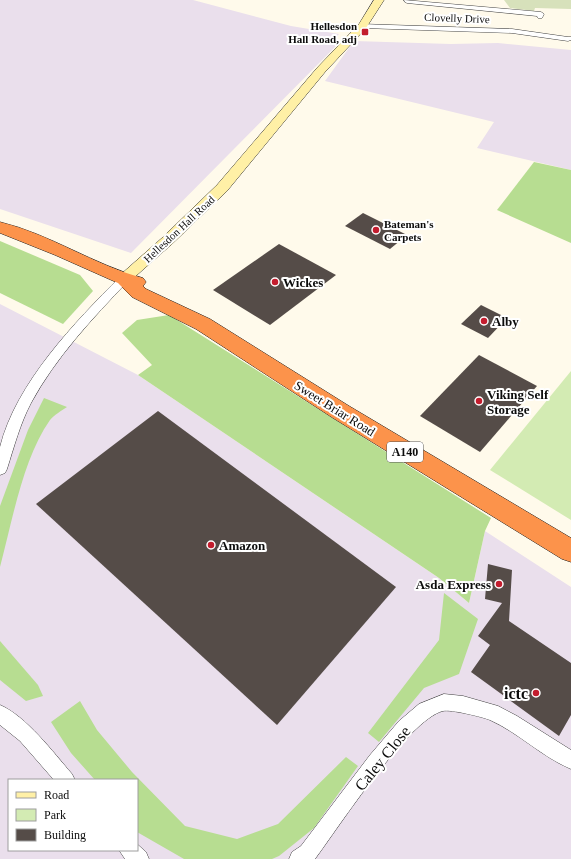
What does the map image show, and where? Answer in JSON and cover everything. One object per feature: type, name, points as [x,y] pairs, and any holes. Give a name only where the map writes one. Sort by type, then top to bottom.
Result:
[{"type":"highway","name":"Sweet Briar Road","points":[[0,227],[42,243],[124,279],[147,284],[164,293],[203,324],[354,420],[571,551]]},
{"type":"street","name":"Hellesdon Hall Road","points":[[0,469],[3,451],[25,404],[49,364],[80,324],[124,279],[167,241],[222,188],[321,70],[363,26],[379,0]]},
{"type":"street","points":[[407,1],[421,1],[541,14]]},
{"type":"street","points":[[480,31],[485,9]]},
{"type":"street","name":"Clovelly Drive","points":[[363,26],[512,31],[549,38],[568,39]]},
{"type":"street","name":"Caley Close","points":[[299,859],[308,853],[376,761],[405,727],[426,710],[444,702],[463,704],[492,712],[511,722],[571,760]]},
{"type":"street","points":[[0,714],[26,736],[65,779]]},
{"type":"street","points":[[130,851],[139,859]]},
{"type":"shaded area","points":[[0,0],[193,0],[291,26],[339,34],[331,43],[338,44],[131,253],[0,209]]},
{"type":"shaded area","points":[[354,41],[451,44],[498,43],[571,50],[571,170],[477,148],[494,122],[325,81]]},
{"type":"shaded area","points":[[0,304],[138,375],[439,578],[469,603],[485,531],[571,587],[571,859],[0,859]]},
{"type":"green space","points":[[504,0],[571,0],[571,9],[535,8],[534,11],[510,8]]},
{"type":"green space","points":[[534,162],[571,170],[571,243],[497,210]]},
{"type":"green space","points":[[0,241],[80,275],[93,291],[63,324],[0,293]]},
{"type":"green space","points":[[169,315],[491,518],[485,531],[469,603],[439,578],[138,375],[152,365],[122,333],[137,320]]},
{"type":"green space","points":[[571,371],[571,520],[490,470]]},
{"type":"green space","points":[[44,398],[67,407],[50,420],[32,453],[19,491],[0,567],[0,506],[28,430]]},
{"type":"green space","points":[[444,593],[478,619],[459,674],[424,688],[379,742],[368,733],[439,640]]},
{"type":"green space","points":[[0,641],[38,685],[43,696],[26,701],[0,680]]},
{"type":"green space","points":[[80,701],[97,730],[132,772],[185,826],[237,839],[278,824],[346,757],[358,766],[314,828],[279,856],[272,859],[184,859],[138,833],[138,779],[94,779],[71,753],[51,722]]},
{"type":"building","name":"Bateman's Carpets","points":[[363,213],[407,235],[390,249],[345,226]]},
{"type":"building","name":"Wickes","points":[[279,244],[336,275],[270,325],[213,290]]},
{"type":"building","name":"Alby","points":[[481,305],[507,318],[488,338],[461,324]]},
{"type":"building","name":"Viking Self Storage","points":[[479,355],[537,386],[480,452],[420,416]]},
{"type":"building","name":"Amazon","points":[[158,411],[396,587],[277,725],[36,504]]},
{"type":"building","name":"ictc","points":[[488,564],[512,570],[509,621],[571,663],[571,715],[559,736],[471,672],[490,645],[478,636],[502,603],[485,599]]},
{"type":"place","name":"Hellesdon Hall Road, adj","points":[[365,32]]},
{"type":"place","name":"Bateman's Carpets","points":[[376,230]]},
{"type":"place","name":"Wickes","points":[[275,282]]},
{"type":"place","name":"Alby","points":[[484,321]]},
{"type":"place","name":"Viking Self Storage","points":[[479,401]]},
{"type":"place","name":"Amazon","points":[[211,545]]},
{"type":"place","name":"Asda Express","points":[[499,584]]},
{"type":"place","name":"ictc","points":[[536,693]]}]
